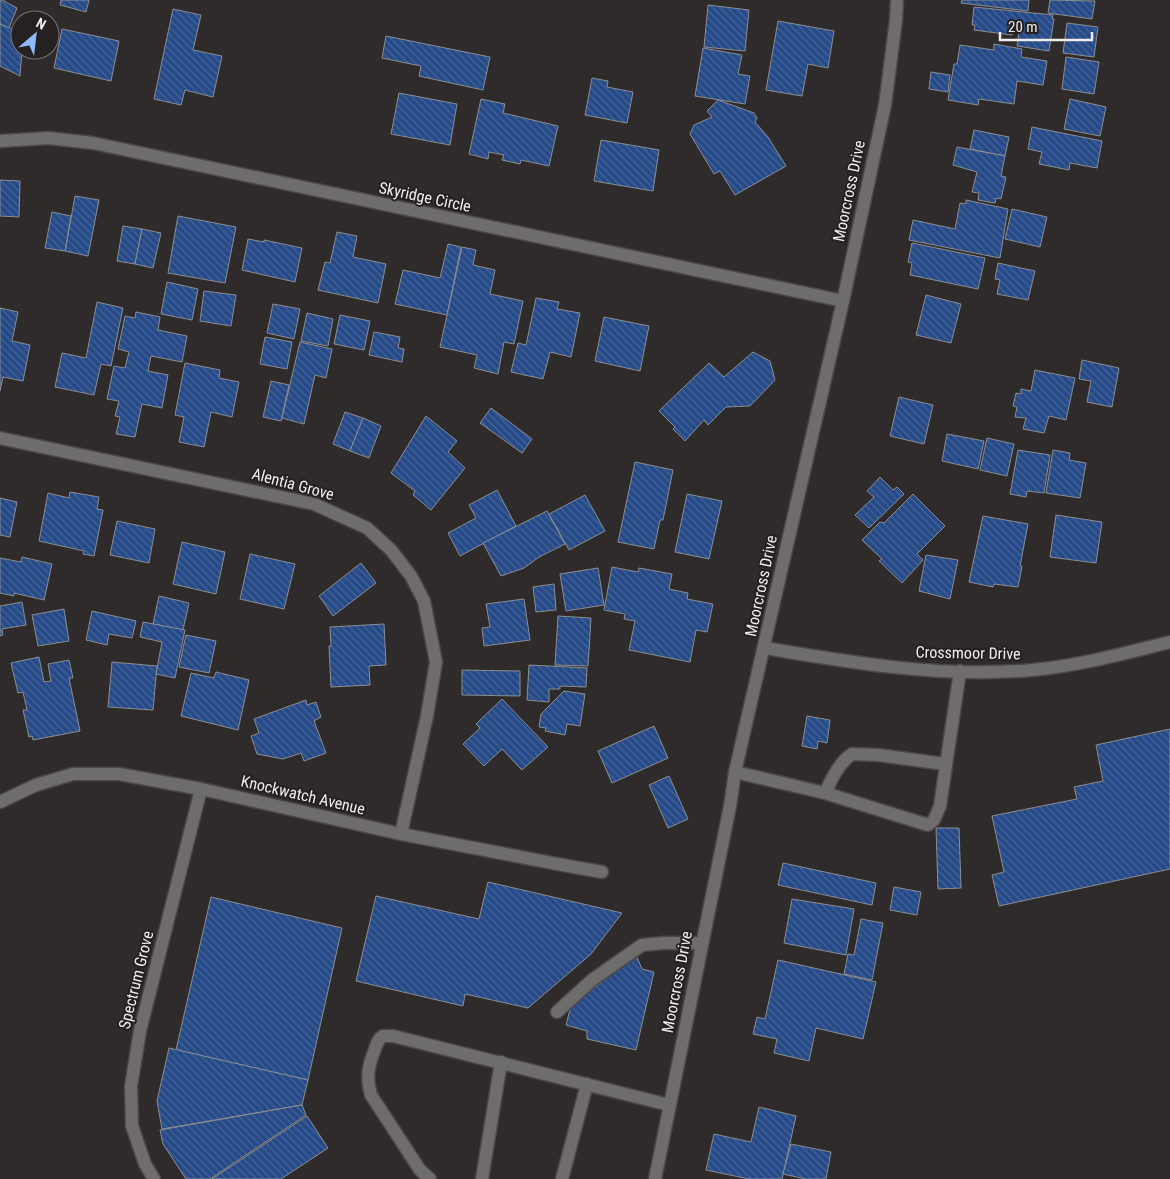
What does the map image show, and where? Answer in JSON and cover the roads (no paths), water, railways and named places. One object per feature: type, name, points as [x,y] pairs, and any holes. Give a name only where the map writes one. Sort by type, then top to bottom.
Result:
[{"type":"street","name":"Moorcross Drive","points":[[655,1179],[730,806],[735,772],[765,648],[885,105],[898,0]]},
{"type":"street","name":"Skyridge Circle","points":[[0,141],[48,138],[93,143],[843,301]]},
{"type":"street","name":"Alentia Grove","points":[[0,438],[314,504],[367,528],[391,550],[411,576],[424,601],[436,662],[427,716],[401,834]]},
{"type":"street","name":"Crossmoor Drive","points":[[765,648],[850,662],[913,669],[984,672],[1033,670],[1100,659],[1170,642]]},
{"type":"street","points":[[735,772],[825,793],[928,824],[934,820],[940,806],[960,671]]},
{"type":"street","points":[[825,793],[835,773],[845,759],[852,754],[878,755],[945,764]]},
{"type":"street","name":"Knockwatch Avenue","points":[[0,802],[36,785],[73,774],[119,774],[201,789],[401,834],[602,872]]},
{"type":"street","name":"Spectrum Grove","points":[[154,1179],[145,1164],[132,1126],[131,1086],[140,1030],[201,789]]},
{"type":"street","points":[[557,1012],[592,980],[642,945],[701,943]]},
{"type":"street","points":[[430,1179],[420,1170],[371,1095],[368,1086],[368,1071],[377,1042],[386,1035],[669,1105]]},
{"type":"street","points":[[482,1179],[501,1062]]},
{"type":"street","points":[[562,1179],[587,1084]]}]
